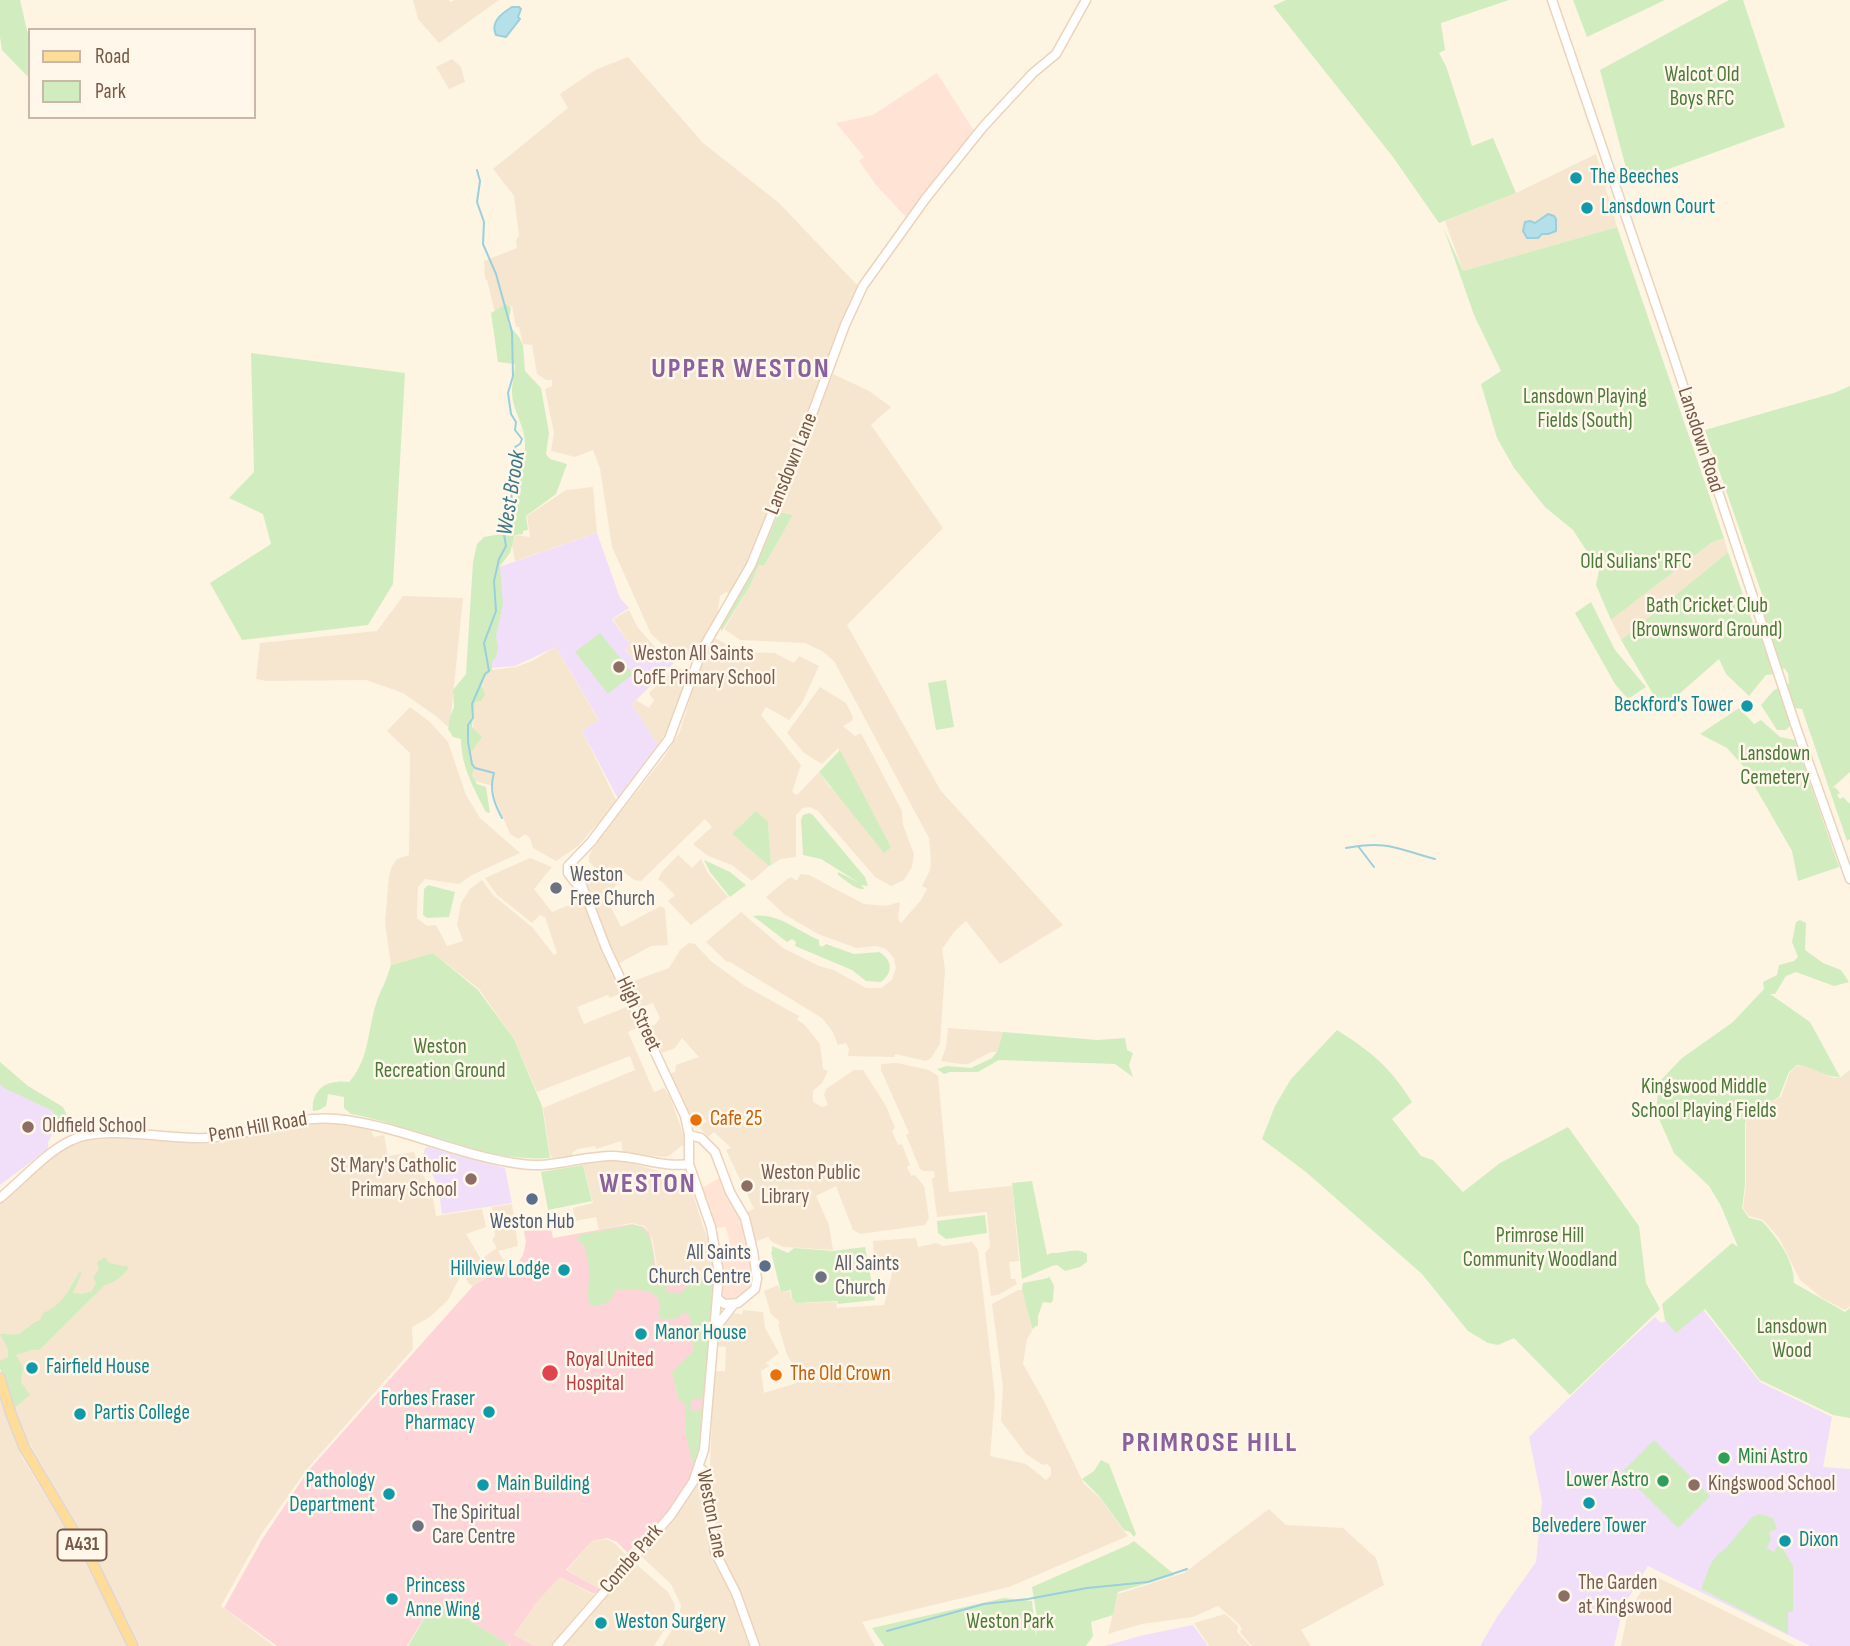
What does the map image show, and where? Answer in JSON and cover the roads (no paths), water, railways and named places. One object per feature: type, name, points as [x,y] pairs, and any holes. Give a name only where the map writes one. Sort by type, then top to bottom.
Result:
[{"type":"main road","name":"A431","points":[[0,1378],[10,1414],[24,1447],[92,1562],[133,1646]]},
{"type":"street","name":"Lansdown Lane","points":[[572,863],[591,842],[668,739],[702,650],[751,565],[845,325],[863,286],[926,198],[983,127],[1033,73],[1056,54],[1086,0]]},
{"type":"street","name":"Lansdown Road","points":[[1552,0],[1797,730],[1850,879]]},
{"type":"street","name":"Lansdown Lane","points":[[580,870],[591,842]]},
{"type":"street","points":[[572,863],[580,870],[577,875],[570,875],[567,869],[572,863]]},
{"type":"street","name":"High Street","points":[[580,870],[586,896],[606,948],[683,1111],[689,1134],[689,1164],[716,1249],[719,1273],[717,1298]]},
{"type":"street","name":"High Street","points":[[570,875],[586,896]]},
{"type":"street","name":"Penn Hill Road","points":[[0,1198],[57,1148],[79,1137],[105,1133],[181,1138],[220,1137],[306,1118],[329,1118],[360,1123],[496,1160],[525,1165],[545,1166],[615,1156],[689,1164]]},
{"type":"street","points":[[689,1134],[701,1138],[715,1153],[730,1192],[747,1224],[757,1279],[753,1292],[734,1304],[718,1322],[713,1333]]},
{"type":"street","points":[[717,1298],[724,1304],[734,1304]]},
{"type":"street","name":"Weston Lane","points":[[717,1298],[704,1450],[699,1467],[706,1472],[715,1552],[736,1593],[755,1646]]},
{"type":"street","name":"Combe Park","points":[[557,1646],[671,1515],[689,1490],[699,1467]]},
{"type":"water","points":[[512,7],[521,9],[518,17],[520,19],[506,37],[496,35],[496,22]]},
{"type":"water","points":[[1548,214],[1556,219],[1556,231],[1542,234],[1538,238],[1527,238],[1523,231],[1525,222],[1535,223]]},
{"type":"waterway","name":"West Brook","points":[[477,170],[480,181],[477,202],[484,222],[483,244],[496,274],[512,332],[513,376],[508,393],[511,414],[516,422],[515,430],[522,439],[515,447],[518,469],[512,481],[511,517],[504,534],[506,546],[499,559],[494,581],[496,611],[484,643],[489,671],[485,674],[472,704],[473,718],[468,725],[472,764],[475,768],[494,773],[493,796],[502,818]]},
{"type":"waterway","points":[[1346,848],[1383,845],[1435,859]]},
{"type":"waterway","points":[[1358,846],[1374,867]]},
{"type":"waterway","points":[[887,1631],[984,1604],[1087,1588],[1148,1582],[1187,1569]]},
{"type":"place","name":"The Beeches","points":[[1576,178]]},
{"type":"place","name":"Lansdown Court","points":[[1587,208]]},
{"type":"place","name":"Weston All Saints CofE Primary School","points":[[619,667]]},
{"type":"place","name":"Beckford's Tower","points":[[1747,706]]},
{"type":"place","name":"Weston Free Church","points":[[556,888]]},
{"type":"place","name":"Cafe 25","points":[[696,1120]]},
{"type":"place","name":"Oldfield School","points":[[28,1127]]},
{"type":"place","name":"St Mary's Catholic Primary School","points":[[471,1179]]},
{"type":"place","name":"Weston Public Library","points":[[747,1186]]},
{"type":"place","name":"Weston Hub","points":[[532,1199]]},
{"type":"place","name":"All Saints Church Centre","points":[[765,1266]]},
{"type":"place","name":"Hillview Lodge","points":[[564,1270]]},
{"type":"place","name":"All Saints Church","points":[[821,1277]]},
{"type":"place","name":"Manor House","points":[[641,1334]]},
{"type":"place","name":"Fairfield House","points":[[32,1368]]},
{"type":"place","name":"Royal United Hospital","points":[[550,1373]]},
{"type":"place","name":"The Old Crown","points":[[776,1375]]},
{"type":"place","name":"Forbes Fraser Pharmacy","points":[[489,1412]]},
{"type":"place","name":"Partis College","points":[[80,1414]]},
{"type":"place","name":"Mini Astro","points":[[1724,1458]]},
{"type":"place","name":"Lower Astro","points":[[1663,1481]]},
{"type":"place","name":"Main Building","points":[[483,1485]]},
{"type":"place","name":"Kingswood School","points":[[1694,1485]]},
{"type":"place","name":"Pathology Department","points":[[389,1494]]},
{"type":"place","name":"Belvedere Tower","points":[[1589,1503]]},
{"type":"place","name":"The Spiritual Care Centre","points":[[418,1526]]},
{"type":"place","name":"Dixon","points":[[1785,1541]]},
{"type":"place","name":"The Garden at Kingswood","points":[[1564,1596]]},
{"type":"place","name":"Princess Anne Wing","points":[[392,1599]]},
{"type":"place","name":"Weston Surgery","points":[[601,1623]]},
{"type":"district","name":"UPPER WESTON","points":[[741,370]]},
{"type":"district","name":"WESTON","points":[[648,1185]]},
{"type":"district","name":"PRIMROSE HILL","points":[[1210,1444]]},
{"type":"park label","name":"Walcot Old Boys RFC","points":[[1702,88]]},
{"type":"park label","name":"Lansdown Playing Fields (South)","points":[[1585,410]]},
{"type":"park label","name":"Old Sulians' RFC","points":[[1636,563]]},
{"type":"park label","name":"Bath Cricket Club (Brownsword Ground)","points":[[1707,619]]},
{"type":"park label","name":"Lansdown Cemetery","points":[[1775,767]]},
{"type":"park label","name":"Weston Recreation Ground","points":[[440,1060]]},
{"type":"park label","name":"Kingswood Middle School Playing Fields","points":[[1704,1100]]},
{"type":"park label","name":"Primrose Hill Community Woodland","points":[[1540,1249]]},
{"type":"park label","name":"Lansdown Wood","points":[[1792,1340]]},
{"type":"park label","name":"Weston Park","points":[[1010,1623]]}]
